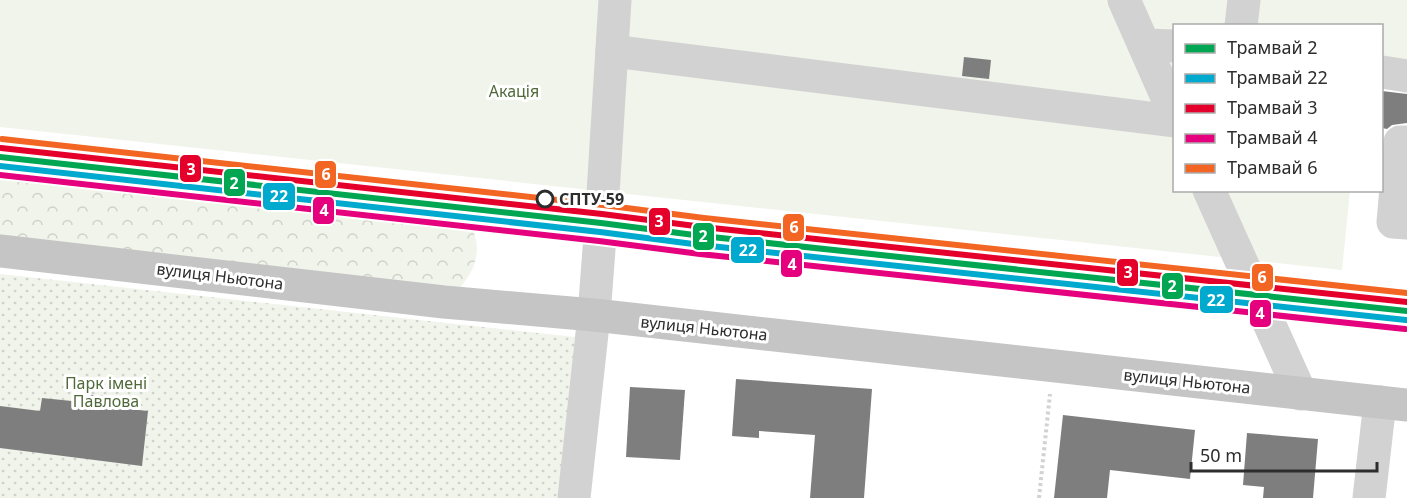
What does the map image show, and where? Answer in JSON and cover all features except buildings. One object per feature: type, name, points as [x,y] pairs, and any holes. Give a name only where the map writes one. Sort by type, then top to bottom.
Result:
[{"type":"main road","name":"вулиця Ньютона","points":[[0,251],[444,302],[594,315],[1394,404]]},
{"type":"street","points":[[1124,0],[1159,46],[1173,109]]},
{"type":"street","points":[[1241,24],[1244,0]]},
{"type":"street","points":[[574,498],[594,315],[612,51],[606,1]]},
{"type":"street","points":[[612,51],[1173,121]]},
{"type":"street","points":[[1383,72],[1407,76]]},
{"type":"street","points":[[1407,142],[1400,141],[1393,222],[1407,223]]},
{"type":"street","points":[[1210,192],[1301,393]]},
{"type":"street","points":[[1370,498],[1394,404]]},
{"type":"path","points":[[1039,498],[1053,366]]},
{"type":"green space","name":"Акація","points":[[0,0],[1407,0],[1407,80],[1383,78],[1383,24],[1173,24],[1173,192],[1350,192],[1342,270],[0,127]]},
{"type":"green space","points":[[0,171],[468,221],[476,240],[476,258],[464,283],[457,291],[0,237]]},
{"type":"green space","name":"Парк імені Павлова","points":[[0,274],[575,337],[558,498],[0,498]]},
{"type":"tram line","name":"6","points":[[2,139],[704,218],[1407,293]]},
{"type":"tram line","name":"3","points":[[1,148],[703,227],[1407,302]]},
{"type":"tram line","name":"2","points":[[0,157],[702,236],[1407,311]]},
{"type":"tram line","name":"22","points":[[0,166],[701,245],[1406,320]]},
{"type":"tram line","name":"4","points":[[0,175],[700,254],[1405,329]]},
{"type":"place","name":"СПТУ-59","points":[[545,199]]}]
